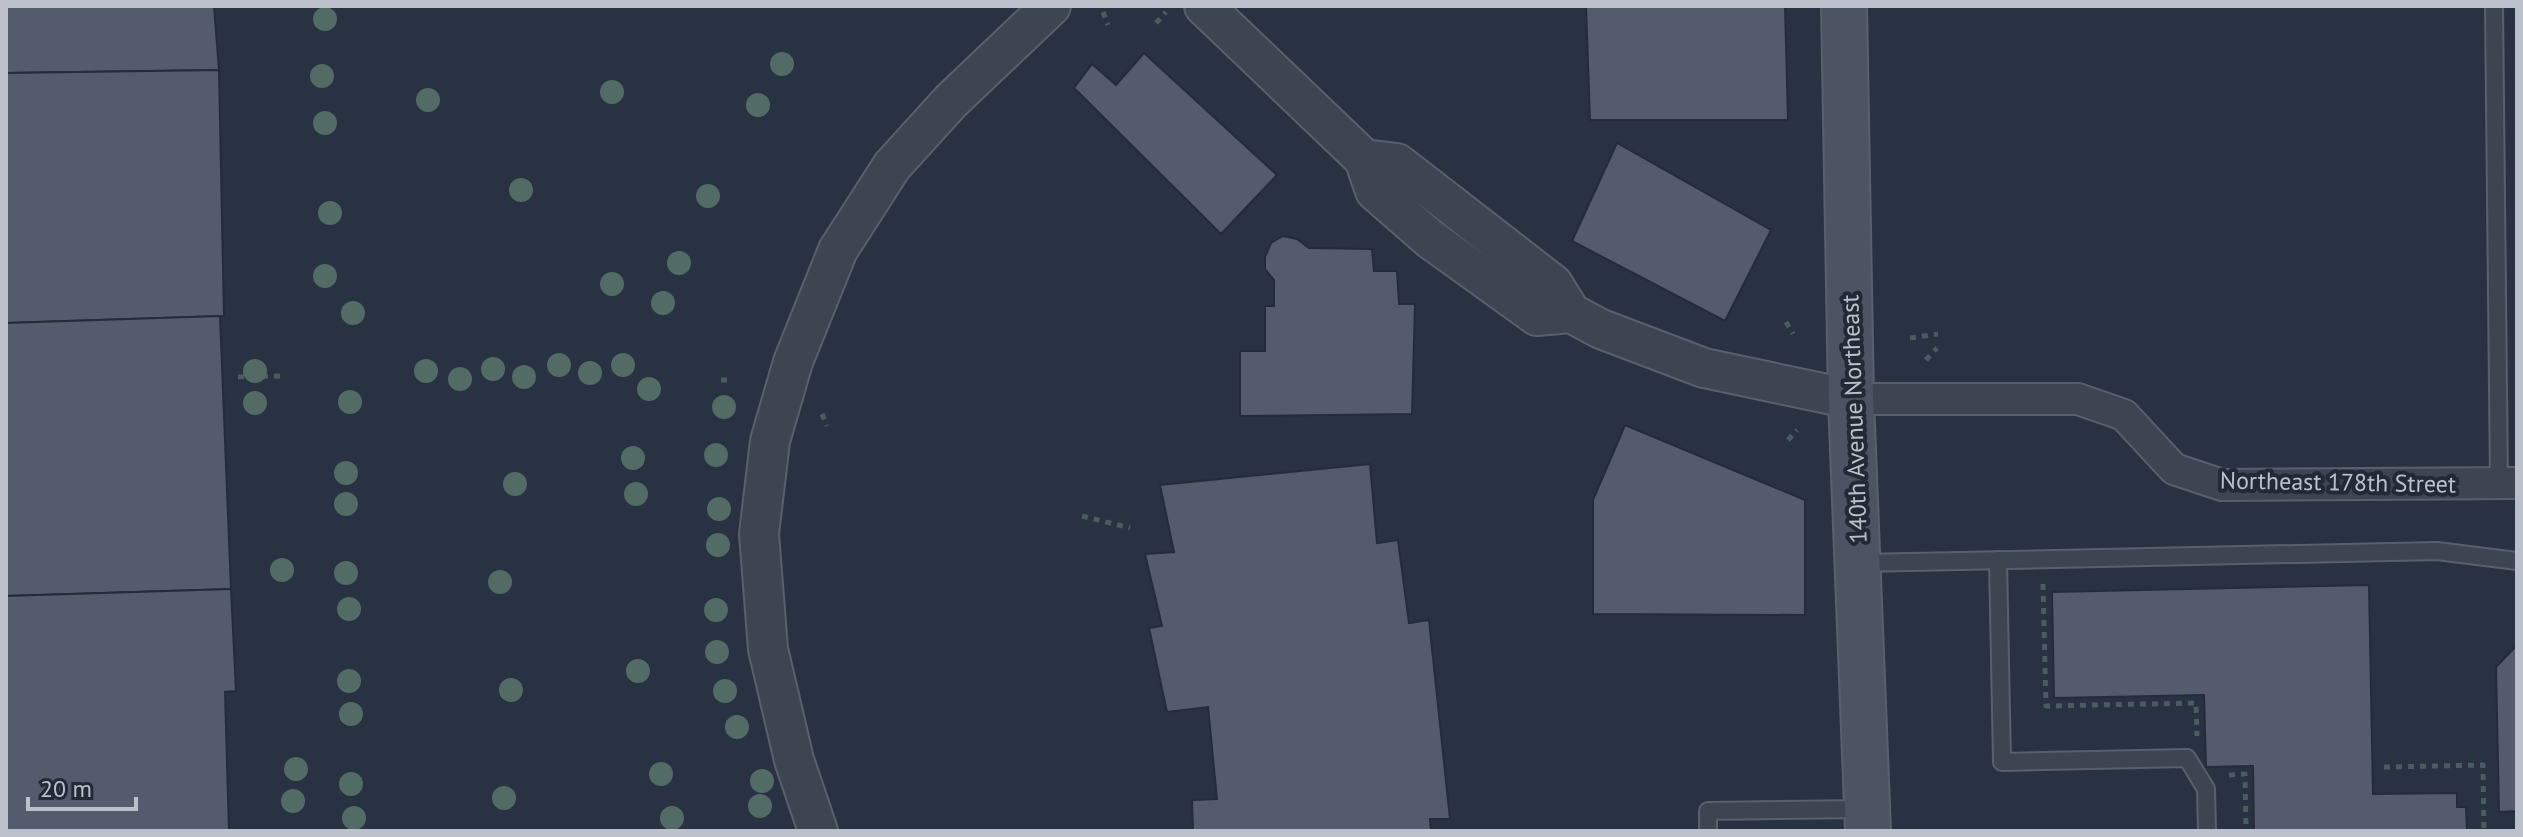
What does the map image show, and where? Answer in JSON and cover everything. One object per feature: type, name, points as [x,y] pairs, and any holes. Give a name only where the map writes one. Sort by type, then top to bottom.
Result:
[{"type":"main road","name":"140th Avenue Northeast","points":[[1844,6],[1851,399],[1868,820]]},
{"type":"street","points":[[818,831],[794,760],[768,649],[759,534],[770,441],[793,362],[838,250],[892,166],[951,101],[1051,6]]},
{"type":"street","points":[[1204,6],[1364,159],[1375,191],[1430,239],[1537,316],[1571,313],[1601,329],[1704,368],[1851,399]]},
{"type":"street","name":"Northeast 178th Street","points":[[1851,399],[2078,399],[2124,415],[2174,469],[2222,485],[2508,484]]},
{"type":"lane","points":[[2494,6],[2508,484]]},
{"type":"lane","points":[[1859,563],[2437,551],[2517,561]]},
{"type":"lane","points":[[1998,560],[2002,762],[2187,758],[2206,789],[2207,831]]},
{"type":"lane","points":[[1708,831],[1708,811],[1868,820]]},
{"type":"path","points":[[1103,12],[1108,25]]},
{"type":"path","points":[[1156,23],[1166,12]]},
{"type":"path","points":[[1786,322],[1793,334]]},
{"type":"path","points":[[1910,338],[1938,334]]},
{"type":"path","points":[[1926,360],[1937,348]]},
{"type":"path","points":[[238,377],[284,376]]},
{"type":"path","points":[[721,380],[731,380]]},
{"type":"path","points":[[822,414],[827,426]]},
{"type":"path","points":[[1788,440],[1797,430]]},
{"type":"path","points":[[1082,516],[1130,528]]},
{"type":"path","points":[[2043,559],[2046,706],[2196,703],[2198,775],[2245,774],[2246,831]]},
{"type":"path","points":[[2384,767],[2483,765],[2484,831]]},
{"type":"building","points":[[6,6],[214,6],[219,70],[6,73]]},
{"type":"building","points":[[1586,6],[1785,6],[1788,120],[1590,120]]},
{"type":"building","points":[[1144,53],[1277,175],[1221,234],[1074,88],[1092,64],[1116,85]]},
{"type":"building","points":[[219,70],[224,316],[6,323],[6,73]]},
{"type":"building","points":[[1617,143],[1771,230],[1725,321],[1572,241]]},
{"type":"building","points":[[1283,236],[1297,239],[1309,248],[1372,249],[1374,271],[1397,271],[1399,304],[1415,304],[1412,414],[1240,416],[1240,351],[1265,351],[1265,306],[1274,306],[1274,280],[1265,269],[1265,257],[1271,243]]},
{"type":"building","points":[[220,316],[231,589],[6,596],[6,323]]},
{"type":"building","points":[[1625,425],[1805,500],[1805,615],[1593,614],[1593,500]]},
{"type":"building","points":[[1370,464],[1377,543],[1398,540],[1409,623],[1429,620],[1450,819],[1430,819],[1431,831],[1193,831],[1192,800],[1217,799],[1208,707],[1167,712],[1149,628],[1162,626],[1145,554],[1174,552],[1160,485]]},
{"type":"building","points":[[2369,585],[2373,794],[2457,793],[2457,807],[2466,807],[2467,831],[2254,831],[2253,766],[2206,767],[2204,695],[2054,698],[2052,592]]},
{"type":"building","points":[[231,589],[236,691],[225,692],[229,831],[6,831],[6,596]]},
{"type":"building","points":[[2517,645],[2517,811],[2499,812],[2496,667]]}]
